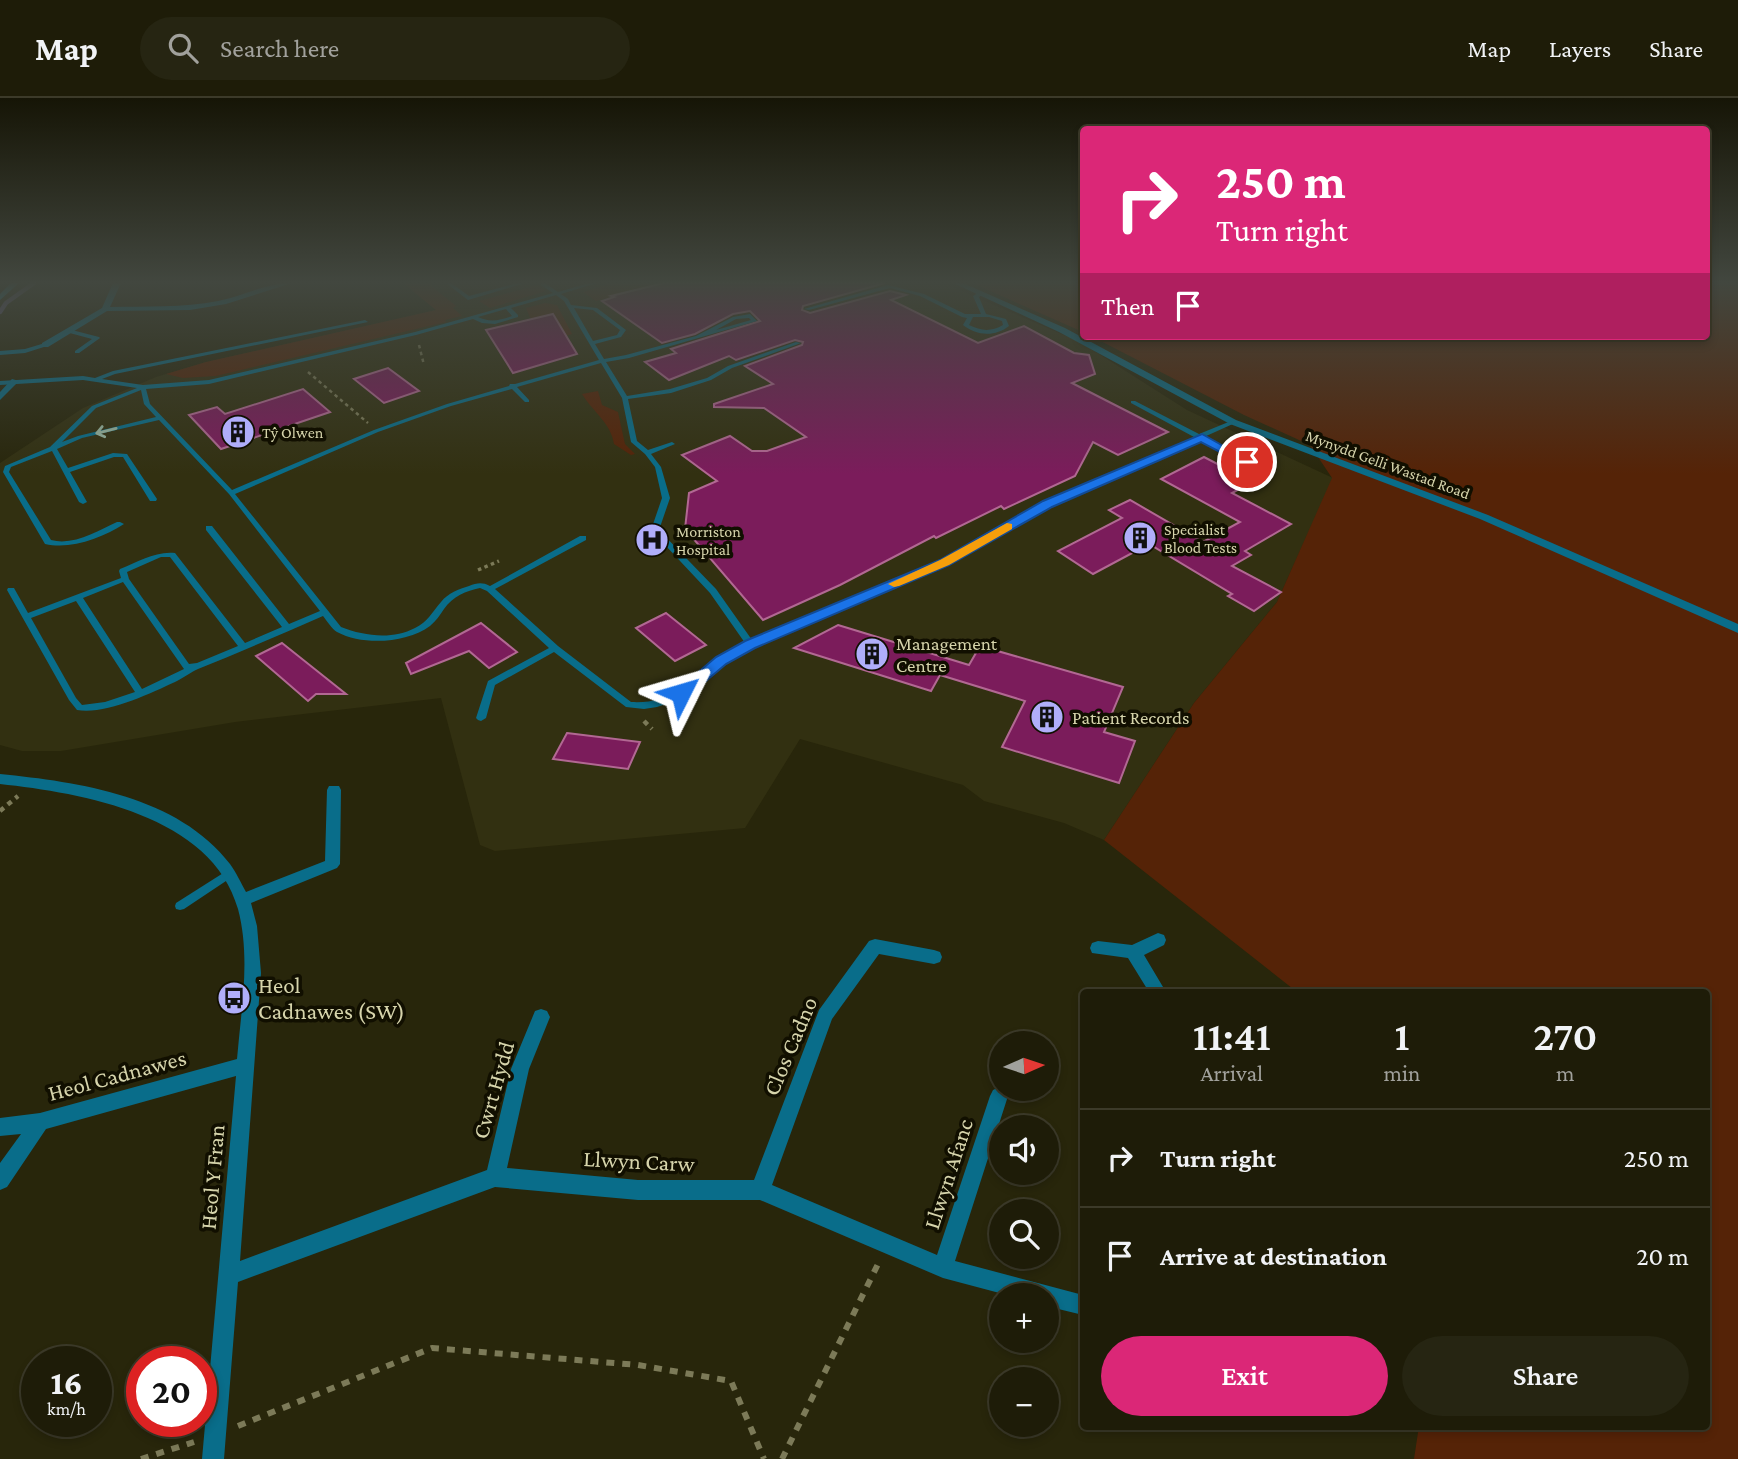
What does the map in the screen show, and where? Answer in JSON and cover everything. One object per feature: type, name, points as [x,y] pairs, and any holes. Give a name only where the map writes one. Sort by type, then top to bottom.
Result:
[{"type":"street","name":"Mynydd Gelli Wastad Road","points":[[1094,347],[1233,422],[1484,517],[1738,629]]},
{"type":"street","points":[[0,397],[15,381]]},
{"type":"street","name":"Heol Y Fran","points":[[0,779],[83,790],[169,819],[205,848],[228,874],[242,900],[250,934],[253,973],[217,1411]]},
{"type":"street","points":[[242,900],[332,864],[334,790]]},
{"type":"street","points":[[1098,948],[1133,952],[1158,940]]},
{"type":"street","name":"Clos Cadno","points":[[760,1190],[825,1015],[875,946],[934,957]]},
{"type":"street","points":[[1133,952],[1156,989]]},
{"type":"street","name":"Cwrt Hydd","points":[[495,1177],[520,1069],[541,1017]]},
{"type":"street","name":"Heol Cadnawes","points":[[0,1127],[40,1122],[246,1065]]},
{"type":"street","name":"Llwyn Afanc","points":[[943,1268],[997,1101]]},
{"type":"street","points":[[0,1180],[40,1122]]},
{"type":"street","name":"Llwyn Carw","points":[[228,1275],[495,1177],[638,1190],[760,1190],[943,1268],[1000,1283]]},
{"type":"street","name":"Llwyn Carw","points":[[1059,1299],[1080,1304]]},
{"type":"street","name":"Heol Y Fran","points":[[213,1459],[215,1437]]},
{"type":"lane","points":[[0,353],[40,347]]},
{"type":"lane","points":[[77,352],[85,347]]},
{"type":"lane","points":[[96,380],[113,373],[253,347]]},
{"type":"lane","points":[[0,383],[96,380],[143,387],[209,382],[357,347]]},
{"type":"lane","points":[[593,347],[625,398],[634,442],[658,467],[666,498],[655,530],[713,591],[750,644]]},
{"type":"lane","points":[[231,493],[376,431],[512,385],[667,347]]},
{"type":"lane","points":[[625,398],[671,391],[709,379],[730,367],[788,347]]},
{"type":"lane","points":[[512,385],[527,401]]},
{"type":"lane","points":[[143,387],[147,404],[231,493],[338,629],[355,636],[385,638],[419,629],[430,622],[445,602],[457,593],[481,585],[490,589],[555,648],[629,705],[641,707],[676,697],[721,660],[750,644],[945,563],[1047,504],[1202,438],[1233,422]]},
{"type":"lane","points":[[53,447],[94,407],[143,387]]},
{"type":"lane","points":[[1133,402],[1247,462]]},
{"type":"lane","points":[[120,524],[69,543],[55,545],[48,542],[6,472],[8,466],[80,437],[160,418]]},
{"type":"lane","points":[[647,453],[672,444]]},
{"type":"lane","points":[[53,447],[83,502]]},
{"type":"lane","points":[[66,471],[113,455],[125,455],[153,499]]},
{"type":"lane","points":[[209,528],[287,628]]},
{"type":"lane","points":[[490,589],[583,538]]},
{"type":"lane","points":[[191,668],[187,667],[125,579],[123,571],[128,567],[160,555],[173,555],[243,646]]},
{"type":"lane","points":[[26,617],[125,579]]},
{"type":"lane","points":[[11,590],[80,708],[94,707],[139,693],[177,678],[191,668],[326,612]]},
{"type":"lane","points":[[78,597],[139,693]]},
{"type":"lane","points":[[481,718],[491,683],[555,648]]},
{"type":"lane","points":[[180,906],[228,874]]},
{"type":"path","points":[[420,347],[425,365]]},
{"type":"path","points":[[298,361],[376,431]]},
{"type":"path","points":[[470,574],[499,561]]},
{"type":"path","points":[[782,1459],[888,1243]]},
{"type":"path","points":[[217,1435],[432,1348],[638,1365],[731,1381],[764,1459]]},
{"type":"path","points":[[141,1459],[212,1437]]},
{"type":"shaded area","name":"Morriston Hospital","points":[[274,347],[1087,347],[1187,410],[1333,478],[1277,602],[1194,703],[1104,840],[1064,823],[984,801],[963,785],[800,739],[745,828],[495,851],[480,845],[441,698],[235,722],[61,751],[22,751],[0,745],[0,463],[83,408],[156,377]]},
{"type":"shaded area","points":[[274,347],[342,347],[216,376],[183,378],[166,374]]},
{"type":"shaded area","points":[[1111,347],[1738,347],[1738,1459],[1414,1459],[1418,1430],[1710,1430],[1710,989],[1293,989],[1104,840],[1194,703],[1277,602],[1332,478],[1310,445],[1244,415]]},
{"type":"shaded area","points":[[598,391],[602,405],[618,412],[625,444],[635,454],[631,455],[614,444],[605,424],[582,394]]},
{"type":"building","points":[[496,347],[573,347],[577,354],[513,373]]},
{"type":"building","points":[[679,347],[776,347],[736,360],[729,356],[669,380],[645,362],[676,353],[671,349]]},
{"type":"building","points":[[798,347],[1062,347],[1074,353],[1089,355],[1095,374],[1072,383],[1168,432],[1118,455],[1093,442],[1075,476],[1004,509],[1001,506],[936,538],[934,536],[840,585],[763,620],[685,529],[689,493],[717,481],[682,455],[730,436],[752,451],[767,451],[806,437],[764,408],[714,407],[714,404],[773,384],[745,366]]},
{"type":"building","points":[[388,368],[419,391],[384,403],[354,379]]},
{"type":"building","name":"Tŷ Olwen","points":[[303,389],[330,412],[221,449],[189,415],[217,407],[225,414]]},
{"type":"building","points":[[1204,457],[1252,482],[1232,493],[1291,524],[1245,551],[1251,555],[1232,566],[1281,592],[1254,611],[1228,596],[1232,594],[1149,544],[1093,574],[1058,551],[1122,518],[1109,510],[1130,500],[1203,542],[1240,522],[1161,479]]},
{"type":"building","points":[[666,613],[706,645],[675,661],[636,628]]},
{"type":"building","points":[[481,623],[517,652],[489,668],[469,651],[411,674],[406,663]]},
{"type":"building","name":"Patient Records","points":[[838,625],[969,665],[980,646],[1123,687],[1104,732],[1135,741],[1119,783],[1002,747],[1025,701],[940,675],[931,691],[794,648]]},
{"type":"building","points":[[282,643],[346,694],[316,694],[308,701],[256,656]]},
{"type":"building","points":[[567,733],[640,742],[628,769],[553,759]]},
{"type":"slow traffic","points":[[894,584],[945,563],[1007,527]]},
{"type":"place","name":"Tŷ Olwen","points":[[238,432]]},
{"type":"place","name":"Specialist Blood Tests","points":[[1140,538]]},
{"type":"place","name":"Morriston Hospital","points":[[652,540]]},
{"type":"place","name":"Management Centre","points":[[872,654]]},
{"type":"place","name":"Patient Records","points":[[1047,717]]},
{"type":"place","name":"Heol Cadnawes (SW)","points":[[234,998]]},
{"type":"route","points":[[681,693],[721,660],[750,644],[945,563],[1047,504],[1202,438],[1247,462]]}]
